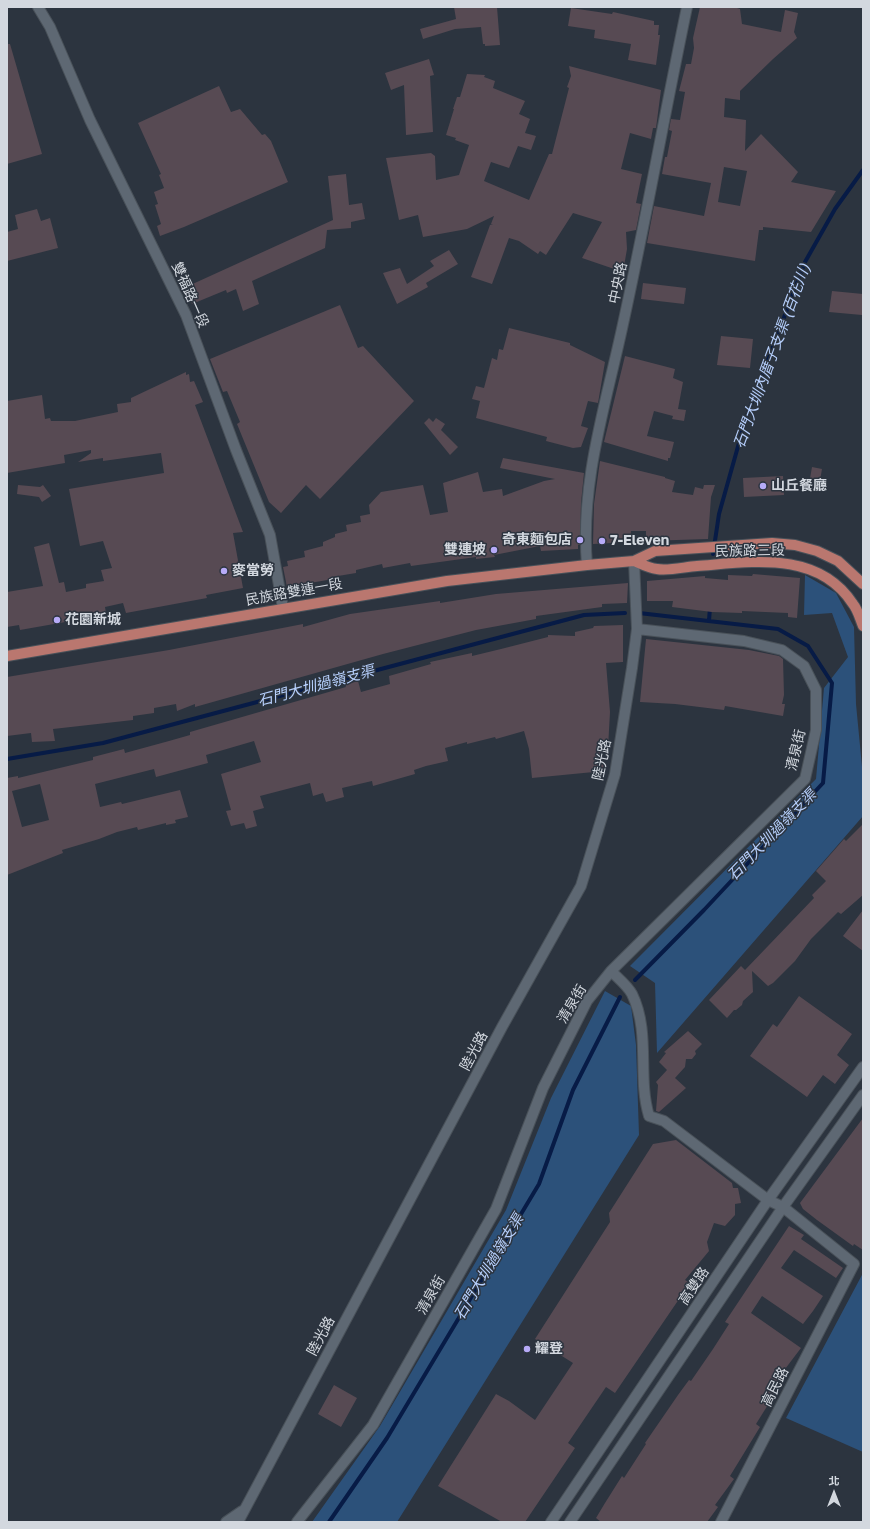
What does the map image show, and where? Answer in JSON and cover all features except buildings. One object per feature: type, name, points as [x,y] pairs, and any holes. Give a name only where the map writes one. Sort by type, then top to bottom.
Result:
[{"type":"main road","name":"民族路三段","points":[[587,565],[634,561],[655,551],[721,545],[772,543],[807,547],[838,561],[863,584]]},
{"type":"main road","name":"民族路三段","points":[[634,561],[658,570],[745,563],[773,562],[797,565],[814,570],[845,594],[854,604],[863,626]]},
{"type":"main road","name":"民族路雙連一段","points":[[7,656],[447,581],[587,565]]},
{"type":"street","name":"雙福路一段","points":[[38,7],[50,26],[90,120],[186,314],[236,450],[270,534],[283,608]]},
{"type":"street","name":"中央路","points":[[587,565],[584,537],[588,494],[596,441],[624,323],[687,7]]},
{"type":"street","name":"陸光路","points":[[238,1522],[502,1027],[581,886],[614,774],[632,668],[637,629],[634,561]]},
{"type":"street","name":"清泉街","points":[[297,1522],[373,1425],[496,1209],[543,1088],[587,1001],[612,971],[805,779],[816,730],[816,690],[804,666],[782,650],[744,641],[637,629]]},
{"type":"street","points":[[612,971],[632,994],[643,1029],[644,1101],[649,1116],[664,1122],[768,1200],[783,1206]]},
{"type":"street","name":"高雙路","points":[[551,1522],[768,1200],[863,1067]]},
{"type":"street","name":"高雙路","points":[[570,1522],[783,1206],[863,1095]]},
{"type":"street","name":"高民路","points":[[720,1522],[854,1264],[783,1206]]},
{"type":"street","points":[[226,1522],[244,1510]]},
{"type":"shaded area","points":[[805,575],[836,593],[854,627],[856,704],[863,777],[863,816],[657,1053],[655,983],[630,966],[816,779],[824,688],[848,657],[832,613],[804,615]]},
{"type":"shaded area","points":[[605,991],[631,1006],[636,1045],[639,1135],[397,1522],[312,1522],[380,1426],[506,1210],[551,1098]]},
{"type":"shaded area","points":[[863,1273],[863,1452],[786,1418]]},
{"type":"waterway","name":"石門大圳內厝子支渠 (百花川)","points":[[713,554],[719,514],[746,418],[805,262],[835,209],[863,170]]},
{"type":"waterway","name":"石門大圳內厝子支渠 (百花川)","points":[[709,621],[710,607]]},
{"type":"waterway","name":"石門大圳過嶺支渠","points":[[7,759],[103,743],[584,615],[625,613]]},
{"type":"waterway","name":"石門大圳過嶺支渠","points":[[635,980],[704,910],[823,783],[832,683],[808,646],[778,629],[639,613]]},
{"type":"waterway","name":"石門大圳過嶺支渠","points":[[329,1522],[387,1438],[539,1184],[573,1090],[620,997]]},
{"type":"place","name":"山丘餐廳","points":[[763,486]]},
{"type":"place","name":"奇東麵包店","points":[[580,540]]},
{"type":"place","name":"7-Eleven","points":[[602,541]]},
{"type":"place","name":"雙連坡","points":[[494,550]]},
{"type":"place","name":"麥當勞","points":[[224,571]]},
{"type":"place","name":"花園新城","points":[[57,620]]},
{"type":"place","name":"耀登","points":[[527,1349]]}]
